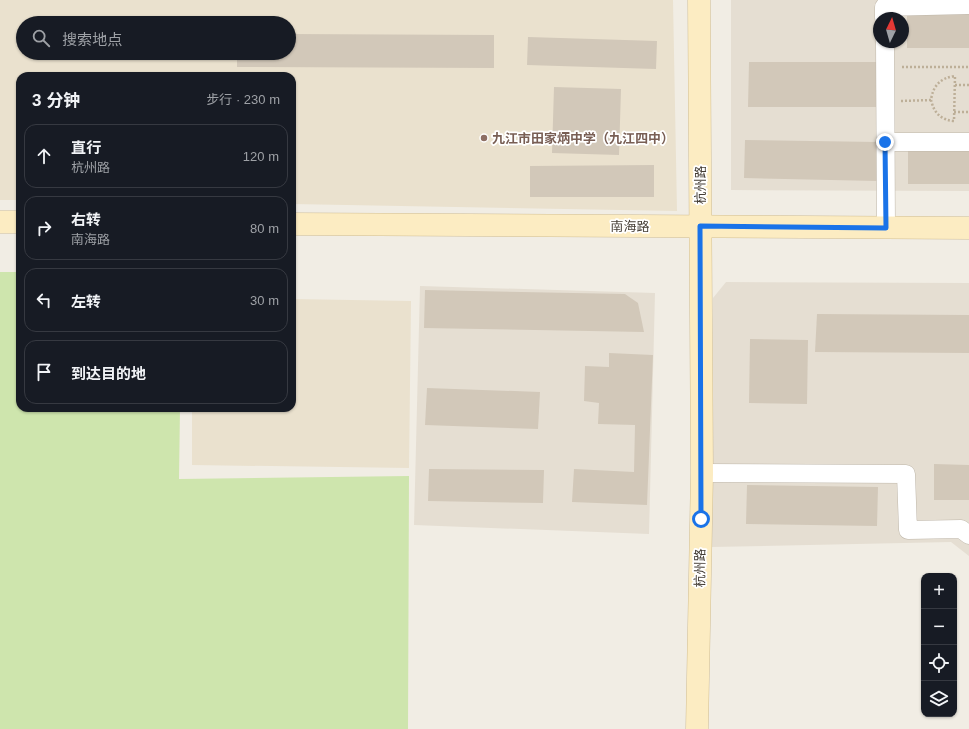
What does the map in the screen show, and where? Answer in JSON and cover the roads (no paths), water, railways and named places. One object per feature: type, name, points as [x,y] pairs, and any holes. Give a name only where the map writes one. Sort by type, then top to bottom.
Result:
[{"type":"main road","name":"杭州路","points":[[697,729],[702,473],[699,0]]},
{"type":"main road","points":[[0,222],[16,222]]},
{"type":"main road","name":"南海路","points":[[296,224],[969,228]]},
{"type":"street","points":[[884,12],[884,7],[969,5]]},
{"type":"street","points":[[885,48],[886,228]]},
{"type":"street","points":[[885,142],[969,142]]},
{"type":"street","points":[[702,473],[906,474],[908,530],[962,529],[969,535]]},
{"type":"place","name":"九江市田家炳中学（九江四中）","points":[[484,138]]}]
